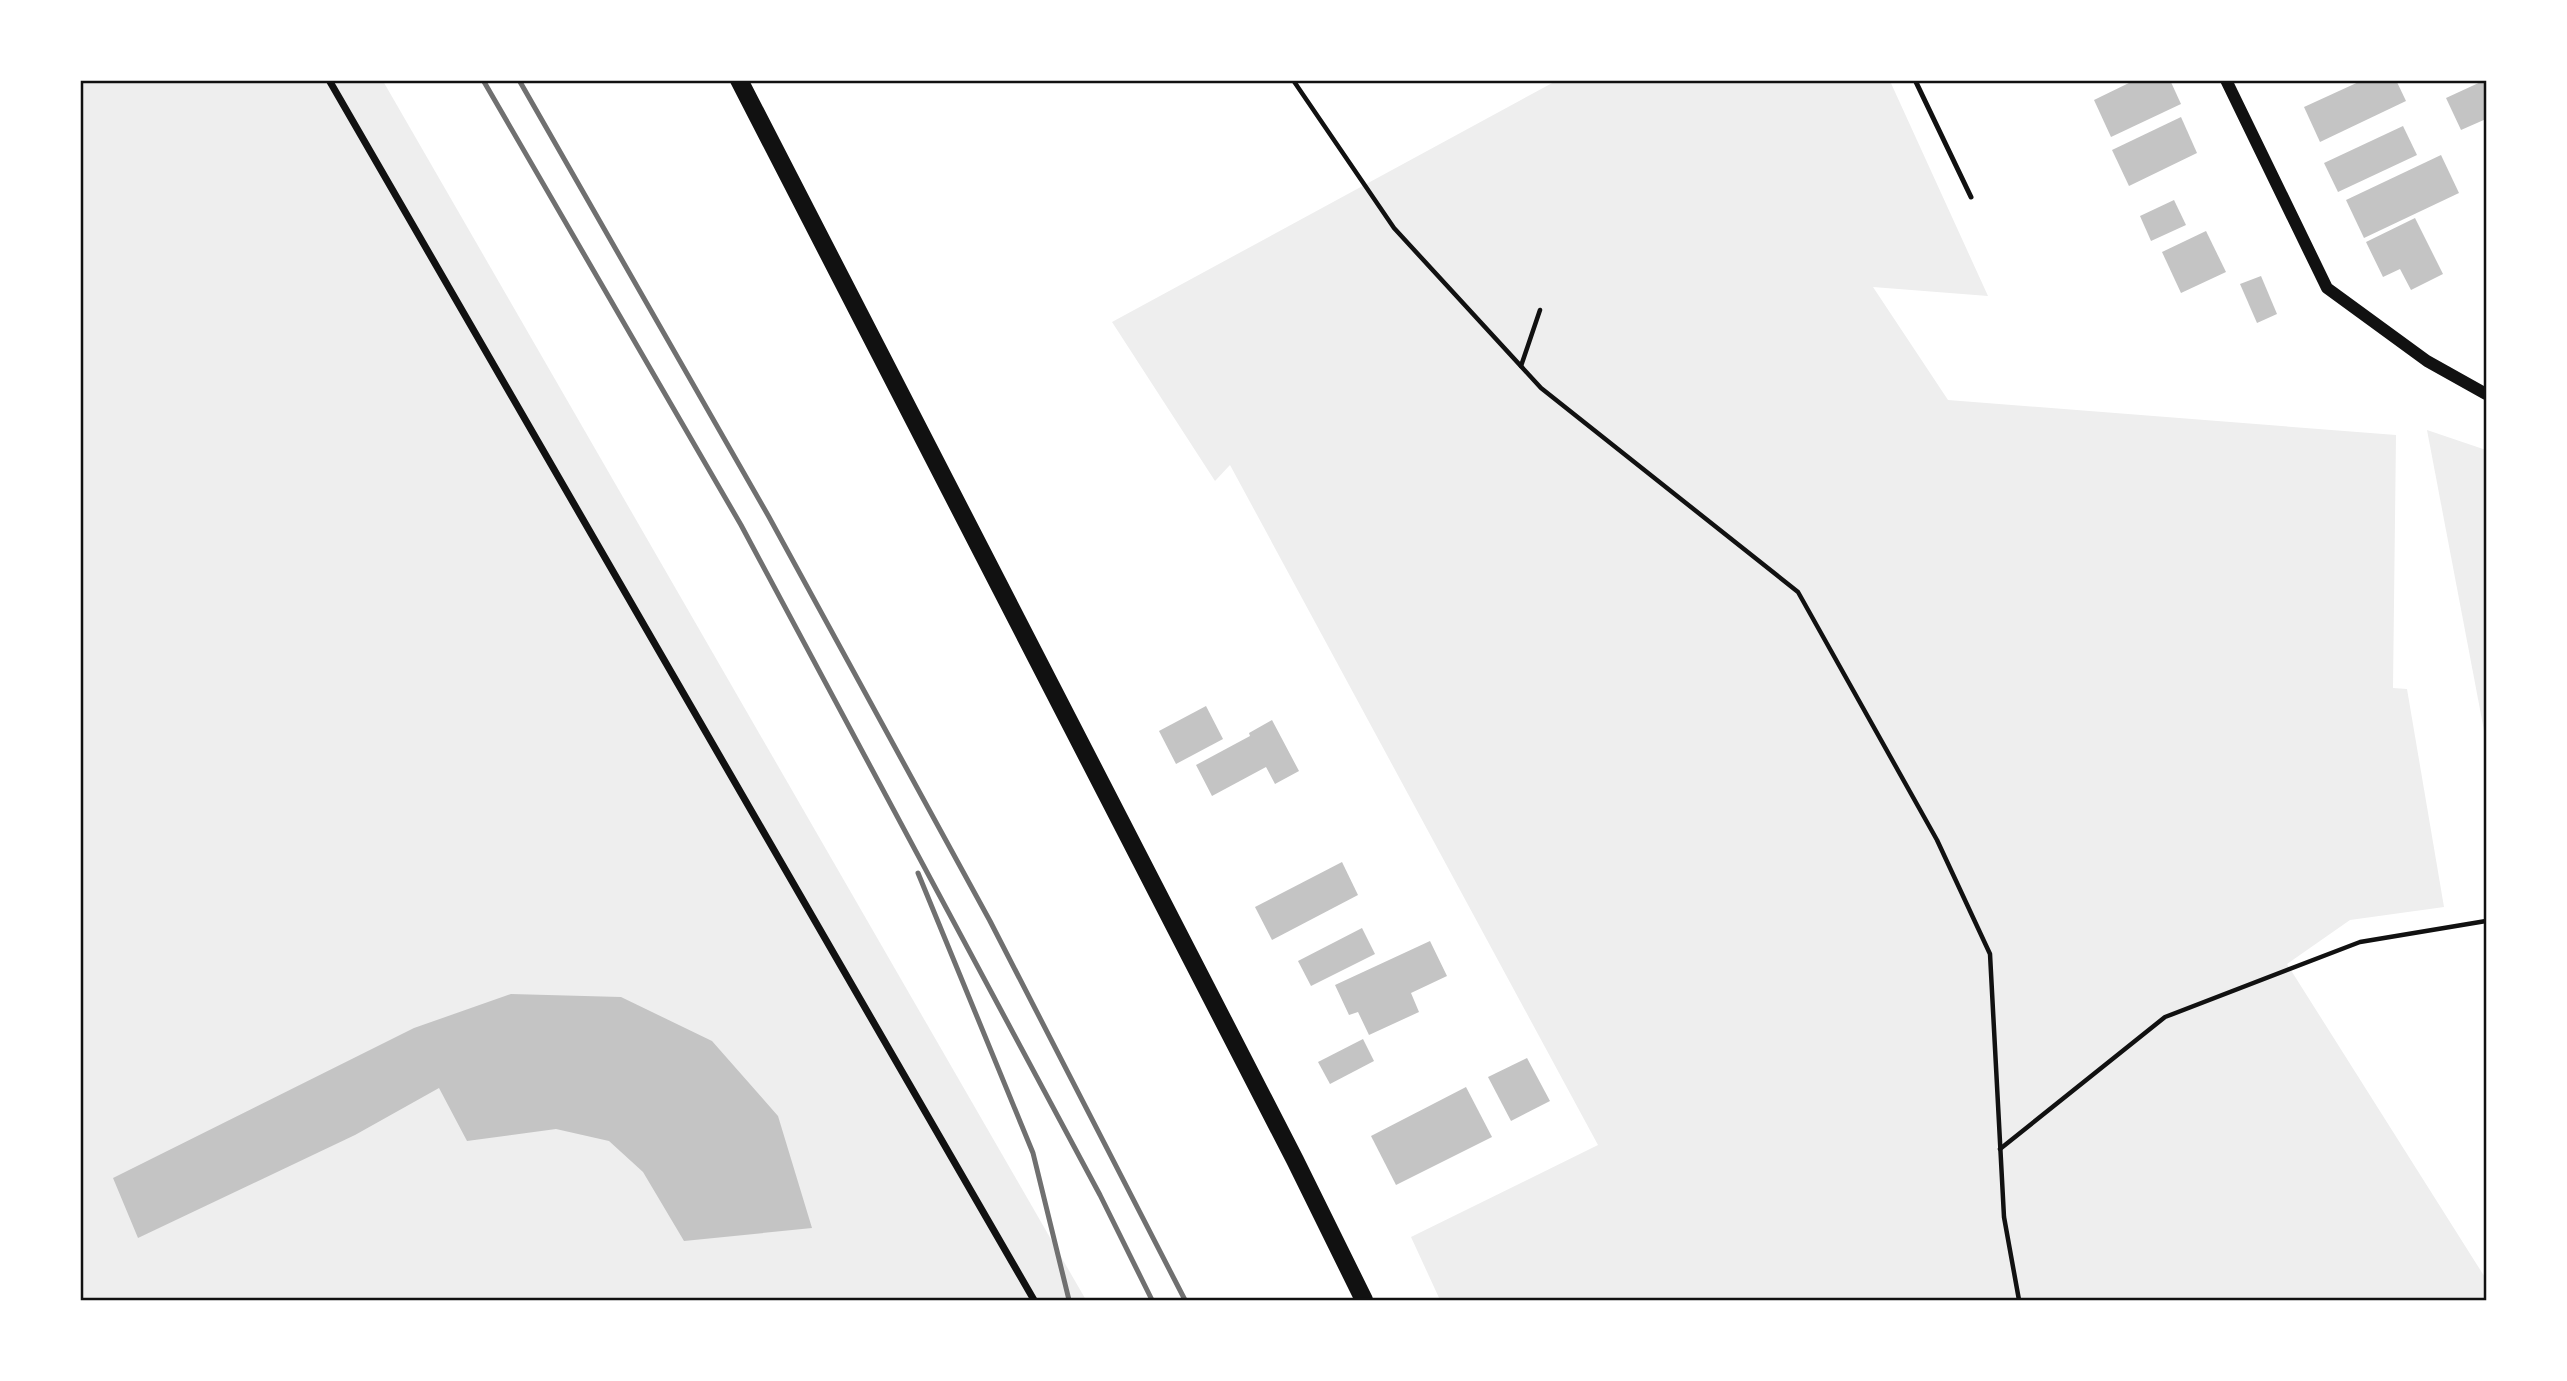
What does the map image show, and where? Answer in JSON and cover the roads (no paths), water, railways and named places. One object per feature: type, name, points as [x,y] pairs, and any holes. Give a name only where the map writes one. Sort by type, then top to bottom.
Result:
[{"type":"main road","points":[[740,80],[1295,1160],[1364,1300]]},
{"type":"street","points":[[329,80],[1034,1300]]},
{"type":"street","points":[[2226,80],[2327,288],[2427,361],[2487,394]]},
{"type":"lane","points":[[1915,80],[1971,197]]},
{"type":"railway","points":[[483,80],[741,525],[1100,1195],[1152,1300]]},
{"type":"railway","points":[[519,80],[769,517],[990,921],[1185,1300]]},
{"type":"railway","points":[[918,873],[1033,1153],[1069,1300]]}]
